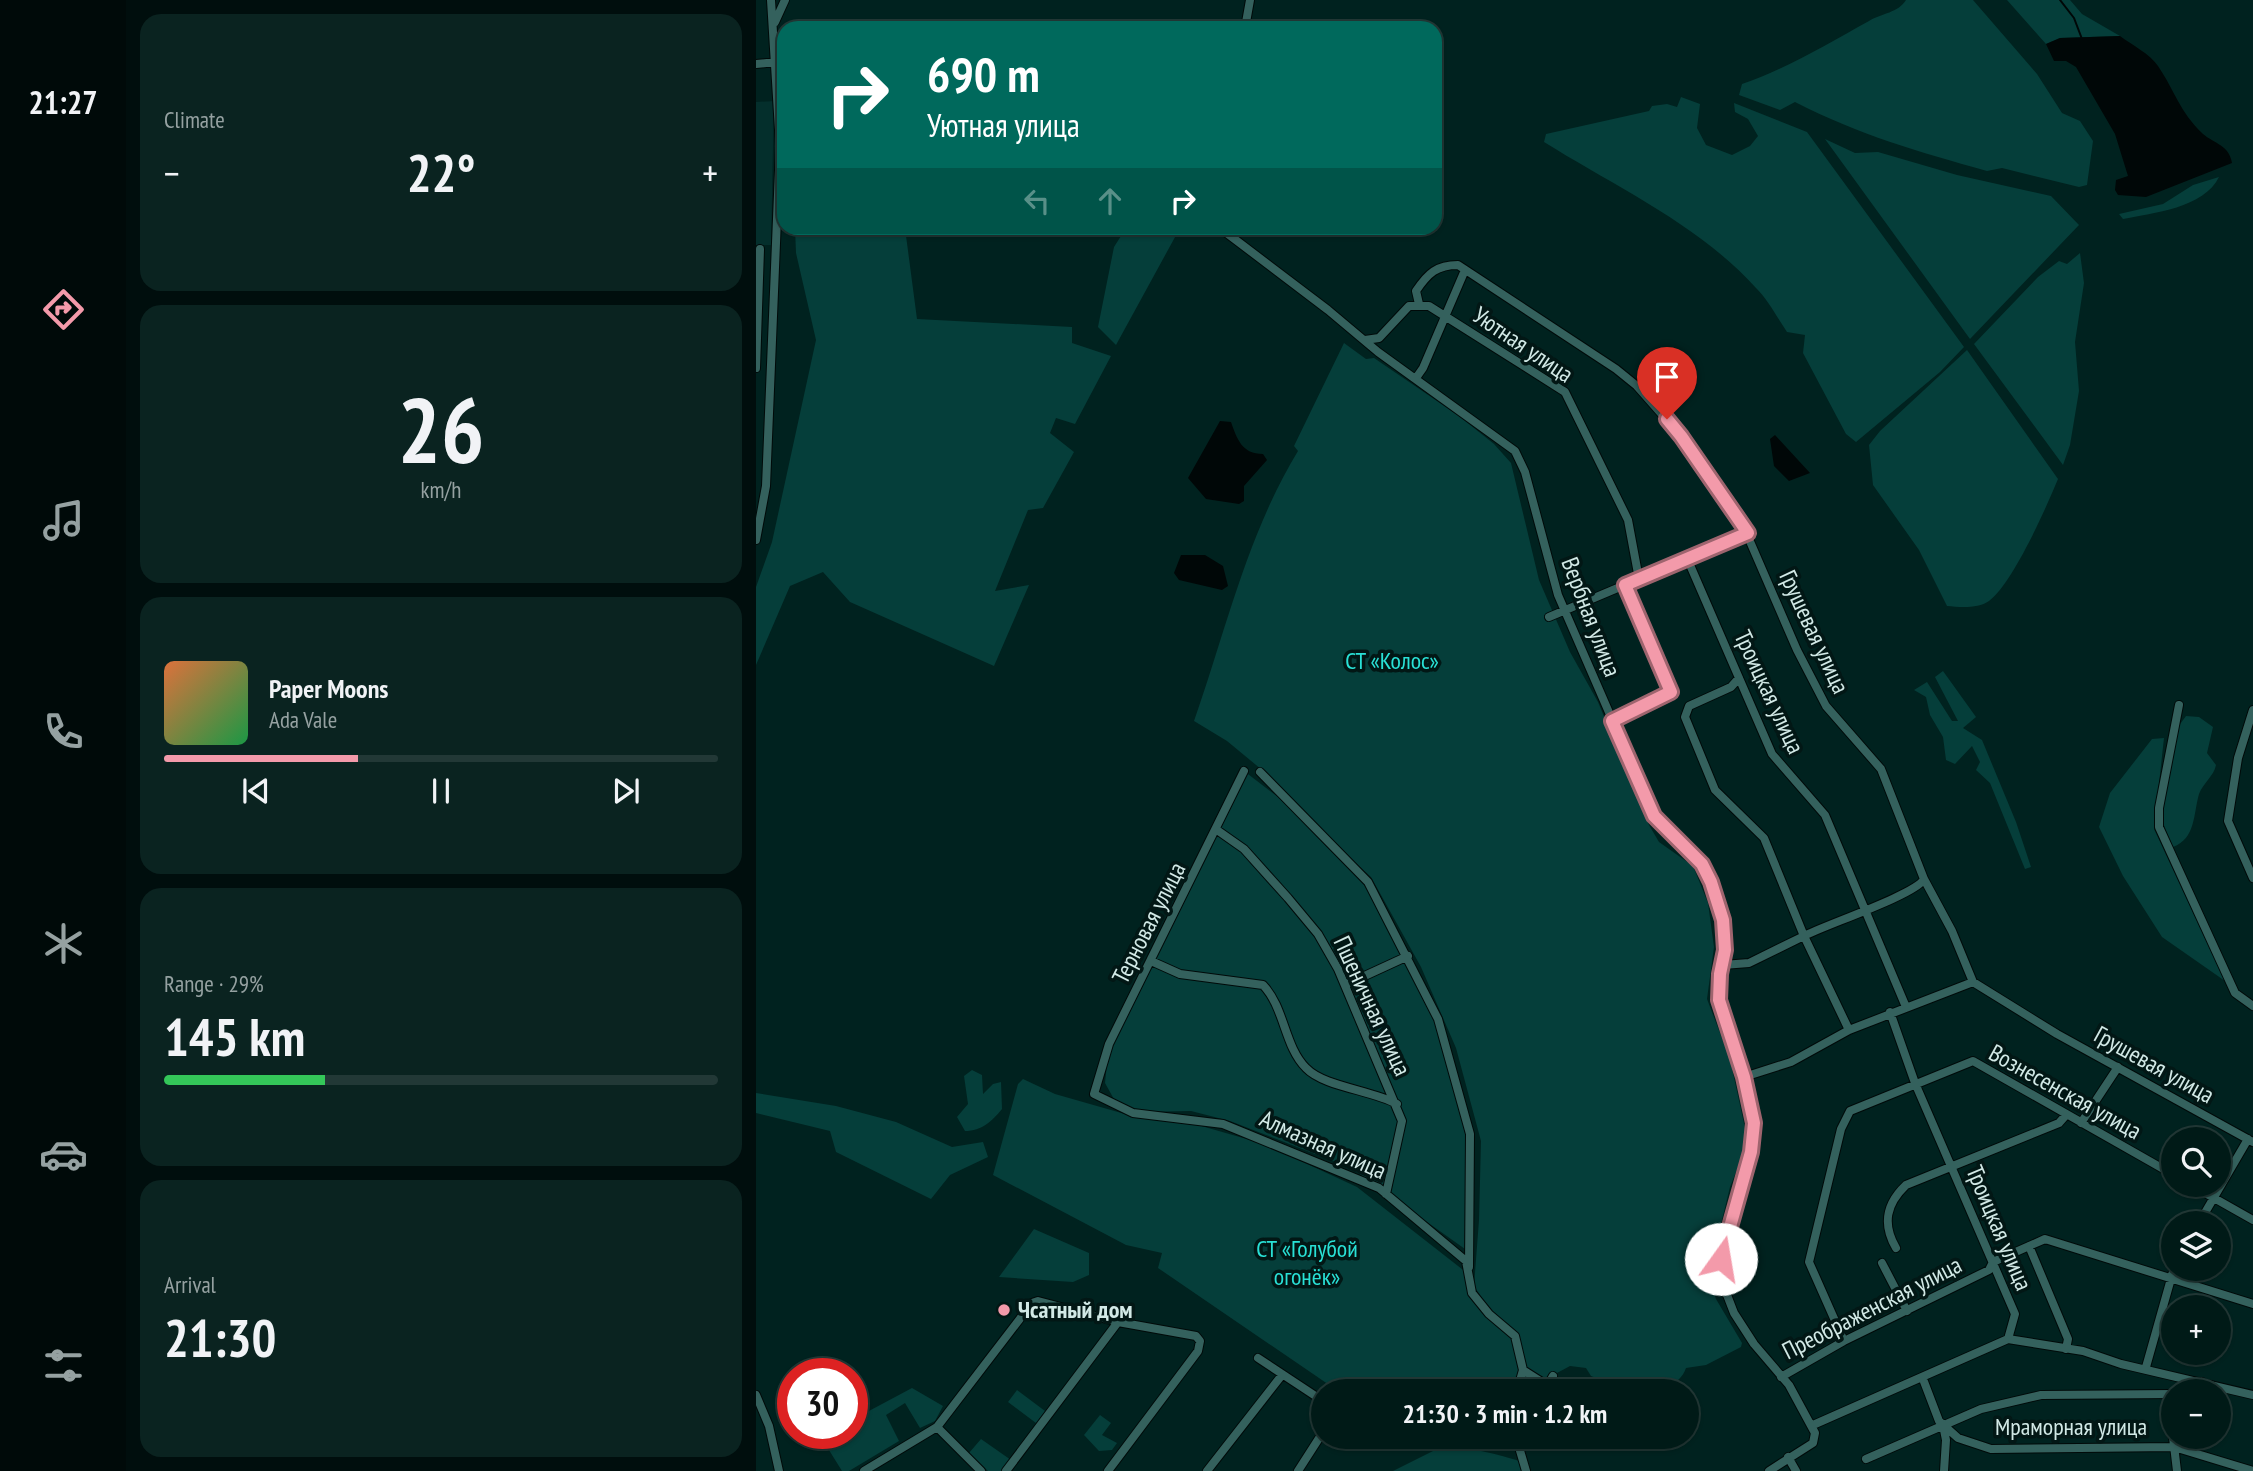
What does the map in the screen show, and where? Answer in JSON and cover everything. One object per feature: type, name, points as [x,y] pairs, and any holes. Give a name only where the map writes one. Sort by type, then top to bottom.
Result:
[{"type":"street","points":[[771,0],[777,83]]},
{"type":"street","points":[[773,28],[777,12],[785,0]]},
{"type":"street","points":[[1246,21],[1250,0]]},
{"type":"street","points":[[756,64],[776,62]]},
{"type":"street","points":[[756,540],[766,486],[777,226]]},
{"type":"street","name":"Вербная улица","points":[[1229,235],[1378,352],[1515,451],[1525,472],[1538,530],[1558,595],[1654,816],[1702,864],[1711,882],[1726,937],[1719,1000],[1752,1108],[1754,1138],[1724,1241],[1722,1282],[1734,1313],[1813,1426]]},
{"type":"street","points":[[756,368],[760,249]]},
{"type":"street","points":[[1365,340],[1379,338],[1409,306],[1419,304],[1416,291],[1426,276],[1441,265],[1458,265],[1465,270],[1416,378]]},
{"type":"street","name":"Грушевая улица","points":[[1465,270],[1616,369],[1637,386],[1681,436],[1748,533],[1797,650],[1826,706],[1881,769],[1924,879],[1952,931],[1973,982],[2251,1141]]},
{"type":"street","name":"Уютная улица","points":[[1419,304],[1445,316],[1566,392],[1630,525],[1639,579]]},
{"type":"street","points":[[1549,617],[1748,533]]},
{"type":"street","name":"Троицкая улица","points":[[1687,558],[1772,754],[1825,815],[1906,1007]]},
{"type":"street","points":[[1612,721],[1671,692],[1625,585]]},
{"type":"street","points":[[1739,678],[1731,687],[1689,706],[1684,713],[1716,790],[1764,838],[1804,936],[1849,1030]]},
{"type":"street","points":[[2179,705],[2159,808],[2159,827],[2235,993],[2253,1006]]},
{"type":"street","points":[[2253,710],[2240,750],[2228,821],[2253,878]]},
{"type":"street","name":"Терновая улица","points":[[1096,1096],[1109,1044],[1244,771]]},
{"type":"street","points":[[1260,772],[1314,830],[1363,876],[1408,956],[1442,1029],[1468,1124],[1472,1157],[1469,1267]]},
{"type":"street","name":"Пшеничная улица","points":[[1217,830],[1244,849],[1296,907],[1318,934],[1345,985],[1402,1121],[1386,1194]]},
{"type":"street","points":[[1723,965],[1749,963],[1916,887],[1924,879]]},
{"type":"street","points":[[1345,985],[1408,956]]},
{"type":"street","points":[[1152,961],[1180,974],[1263,985],[1271,993],[1296,1055],[1306,1069],[1397,1104]]},
{"type":"street","points":[[1744,1077],[1791,1062],[1849,1030],[1973,982]]},
{"type":"street","name":"Троицкая улица","points":[[1890,1012],[1916,1083],[2015,1314],[2008,1339]]},
{"type":"street","name":"Вознесенская улица","points":[[1844,1341],[1809,1262],[1841,1129],[1850,1111],[1973,1061],[2161,1168]]},
{"type":"street","points":[[2081,1123],[2118,1067]]},
{"type":"street","name":"Алмазная улица","points":[[1096,1096],[1143,1115],[1223,1124],[1371,1183],[1461,1256],[1469,1267],[1472,1293],[1515,1336],[1523,1370]]},
{"type":"street","points":[[1896,1248],[1888,1234],[1887,1213],[1896,1195],[1906,1185],[2059,1123],[2066,1115]]},
{"type":"street","points":[[2206,1211],[2251,1141]]},
{"type":"street","points":[[2214,1198],[2253,1220]]},
{"type":"street","name":"Преображенская улица","points":[[1781,1377],[1844,1341],[1989,1270],[1993,1262],[2045,1239],[2161,1277]]},
{"type":"street","points":[[2029,1246],[2068,1339],[2066,1349]]},
{"type":"street","points":[[1882,1263],[1907,1311]]},
{"type":"street","points":[[2146,1367],[2168,1281]]},
{"type":"street","name":"Преображенская улица","points":[[2175,1281],[2253,1304]]},
{"type":"street","points":[[864,1471],[937,1427],[1032,1303],[1038,1301],[1118,1322],[1130,1321],[1196,1336],[1200,1341],[1198,1352],[1108,1471]]},
{"type":"street","points":[[1006,1471],[1118,1322]]},
{"type":"street","points":[[1769,1471],[1813,1443],[1813,1426],[2008,1339],[2066,1349],[2191,1379]]},
{"type":"street","points":[[1258,1358],[1282,1375],[1299,1381],[1311,1391]]},
{"type":"street","points":[[1520,1379],[1523,1370],[1545,1384],[1549,1384],[1553,1376]]},
{"type":"street","points":[[1207,1471],[1282,1375]]},
{"type":"street","points":[[1923,1379],[1943,1425],[1946,1440],[1944,1471]]},
{"type":"street","points":[[2231,1389],[2253,1395]]},
{"type":"street","points":[[756,1395],[769,1426],[779,1471]]},
{"type":"street","points":[[1866,1459],[1981,1409],[2041,1395],[2161,1395]]},
{"type":"street","name":"Мраморная улица","points":[[1943,1425],[1958,1438],[1991,1449],[2161,1447]]},
{"type":"street","points":[[937,1427],[981,1471]]},
{"type":"street","points":[[1298,1471],[1312,1449]]},
{"type":"street","points":[[1520,1449],[1526,1471]]},
{"type":"street","points":[[2174,1449],[2177,1471]]},
{"type":"street","name":"Мраморная улица","points":[[2181,1449],[2253,1471]]},
{"type":"street","points":[[1788,1457],[1796,1471]]},
{"type":"shaded area","points":[[2120,36],[2155,62],[2188,117],[2203,134],[2228,152],[2232,163],[2146,197],[2118,195],[2115,190],[2116,180],[2128,176],[2115,134],[2076,67],[2066,61],[2054,61],[2046,44],[2060,38]]},
{"type":"shaded area","points":[[774,101],[771,245],[756,245],[756,102]]},
{"type":"shaded area","points":[[1220,421],[1231,422],[1241,444],[1250,451],[1263,454],[1267,460],[1244,486],[1244,501],[1239,504],[1206,499],[1188,478]]},
{"type":"shaded area","points":[[1775,435],[1810,473],[1789,481],[1774,466],[1770,439]]},
{"type":"shaded area","points":[[1181,555],[1205,555],[1223,566],[1228,586],[1222,590],[1179,580],[1174,573]]},
{"type":"green space","points":[[1906,0],[1973,0],[2037,74],[2062,113],[2080,121],[2093,141],[2087,185],[2079,187],[2002,168],[1987,171],[1866,134],[1795,102],[1780,110],[1739,95],[1742,84],[1807,55],[1894,10]]},
{"type":"green space","points":[[2007,0],[2070,0],[2082,14],[2120,36],[2060,38],[2046,44]]},
{"type":"green space","points":[[1681,97],[1700,104],[1697,128],[1706,145],[1732,155],[1750,146],[1758,136],[1748,119],[1735,112],[1734,103],[1807,132],[1964,347],[1940,372],[1856,442],[1846,434],[1803,353],[1805,335],[1787,332],[1765,298],[1733,265],[1655,208],[1544,142],[1546,134],[1649,111],[1652,106],[1667,104],[1677,107]]},
{"type":"green space","points":[[1825,139],[1855,153],[1878,152],[1957,175],[2051,196],[2079,225],[1970,339]]},
{"type":"green space","points":[[2219,177],[2202,196],[2177,207],[2123,219],[2119,214],[2163,204],[2193,185]]},
{"type":"green space","points":[[795,235],[906,235],[917,319],[1072,327],[1072,343],[1111,356],[1075,424],[1056,418],[1050,433],[1074,452],[1043,508],[1028,510],[995,591],[1029,585],[994,666],[850,602],[823,572],[790,586],[756,665],[756,587],[772,542],[816,340],[796,253]]},
{"type":"green space","points":[[1122,235],[1176,235],[1116,345],[1098,327],[1114,247]]},
{"type":"green space","points":[[2080,253],[2084,283],[2075,342],[2079,391],[2070,445],[2063,465],[1974,344],[2038,277],[2059,261],[2067,264]]},
{"type":"green space","name":"СТ «Колос»","points":[[1344,343],[1366,359],[1374,358],[1459,416],[1494,444],[1511,463],[1539,580],[1570,652],[1598,702],[1649,825],[1659,842],[1693,866],[1708,903],[1714,947],[1707,999],[1730,1059],[1748,1142],[1730,1187],[1708,1277],[1716,1299],[1742,1343],[1741,1347],[1706,1365],[1686,1368],[1679,1379],[1597,1379],[1591,1376],[1586,1368],[1570,1366],[1542,1379],[1526,1368],[1518,1336],[1489,1309],[1474,1286],[1481,1141],[1456,1048],[1421,967],[1371,877],[1316,827],[1273,779],[1227,741],[1194,721],[1251,549],[1280,483],[1298,451],[1294,446]]},
{"type":"green space","points":[[1967,350],[2058,479],[2028,544],[1998,592],[1985,604],[1963,607],[1947,606],[1919,550],[1873,485],[1869,445],[1880,431]]},
{"type":"green space","points":[[1943,671],[1976,717],[1963,728],[1982,740],[2016,822],[2031,867],[2025,869],[1990,783],[1976,770],[1980,762],[1972,746],[1955,764],[1946,760],[1943,737],[1930,715],[1926,697],[1914,690],[1927,682],[1952,721],[1958,721],[1935,677]]},
{"type":"green space","points":[[2186,716],[2199,717],[2213,727],[2207,753],[2216,765],[2199,794],[2190,832],[2173,847],[2160,816],[2175,731]]},
{"type":"green space","points":[[2164,738],[2154,829],[2225,981],[2162,937],[2123,876],[2099,827],[2110,793],[2152,739]]},
{"type":"green space","points":[[1244,771],[1278,797],[1364,885],[1386,918],[1444,1040],[1469,1151],[1465,1249],[1351,1168],[1230,1121],[1191,1111],[1137,1112],[1115,1101],[1105,1083],[1109,1044]]},
{"type":"green space","points":[[972,1070],[982,1075],[983,1094],[993,1084],[1001,1082],[1002,1109],[986,1125],[965,1131],[957,1117],[968,1104],[964,1076]]},
{"type":"green space","name":"СТ «Голубой огонёк»","points":[[1023,1079],[1055,1094],[1132,1116],[1191,1123],[1264,1144],[1357,1187],[1467,1273],[1468,1292],[1509,1334],[1515,1345],[1518,1379],[1320,1379],[1158,1268],[1162,1253],[1126,1245],[993,1175],[1018,1084]]},
{"type":"green space","points":[[756,1093],[836,1106],[896,1122],[952,1147],[983,1142],[988,1157],[950,1175],[931,1199],[836,1152],[830,1131],[756,1113]]},
{"type":"green space","points":[[1034,1229],[1089,1253],[1089,1275],[1073,1282],[999,1277]]},
{"type":"green space","points":[[912,1388],[943,1406],[935,1421],[920,1428],[905,1403],[886,1415],[899,1441],[849,1471],[842,1471],[828,1449],[868,1449],[868,1411]]},
{"type":"green space","points":[[1017,1390],[1045,1411],[1036,1423],[1008,1402]]},
{"type":"green space","points":[[1100,1415],[1111,1423],[1102,1435],[1117,1443],[1112,1450],[1099,1451],[1084,1435]]},
{"type":"green space","points":[[981,1439],[1011,1460],[1001,1471],[988,1471],[969,1453]]},
{"type":"green space","points":[[1437,1449],[1471,1449],[1517,1460],[1521,1462],[1524,1471],[1393,1471]]},
{"type":"waterway","points":[[2060,0],[2074,18],[2082,39]]},
{"type":"place","name":"Чсатный дом","points":[[1004,1310]]},
{"type":"route","points":[[1667,419],[1739,516],[1748,533],[1625,585],[1672,687],[1668,695],[1612,721],[1654,816],[1702,864],[1716,895],[1723,920],[1726,937],[1719,1000],[1752,1108],[1754,1138],[1721,1259]]}]
